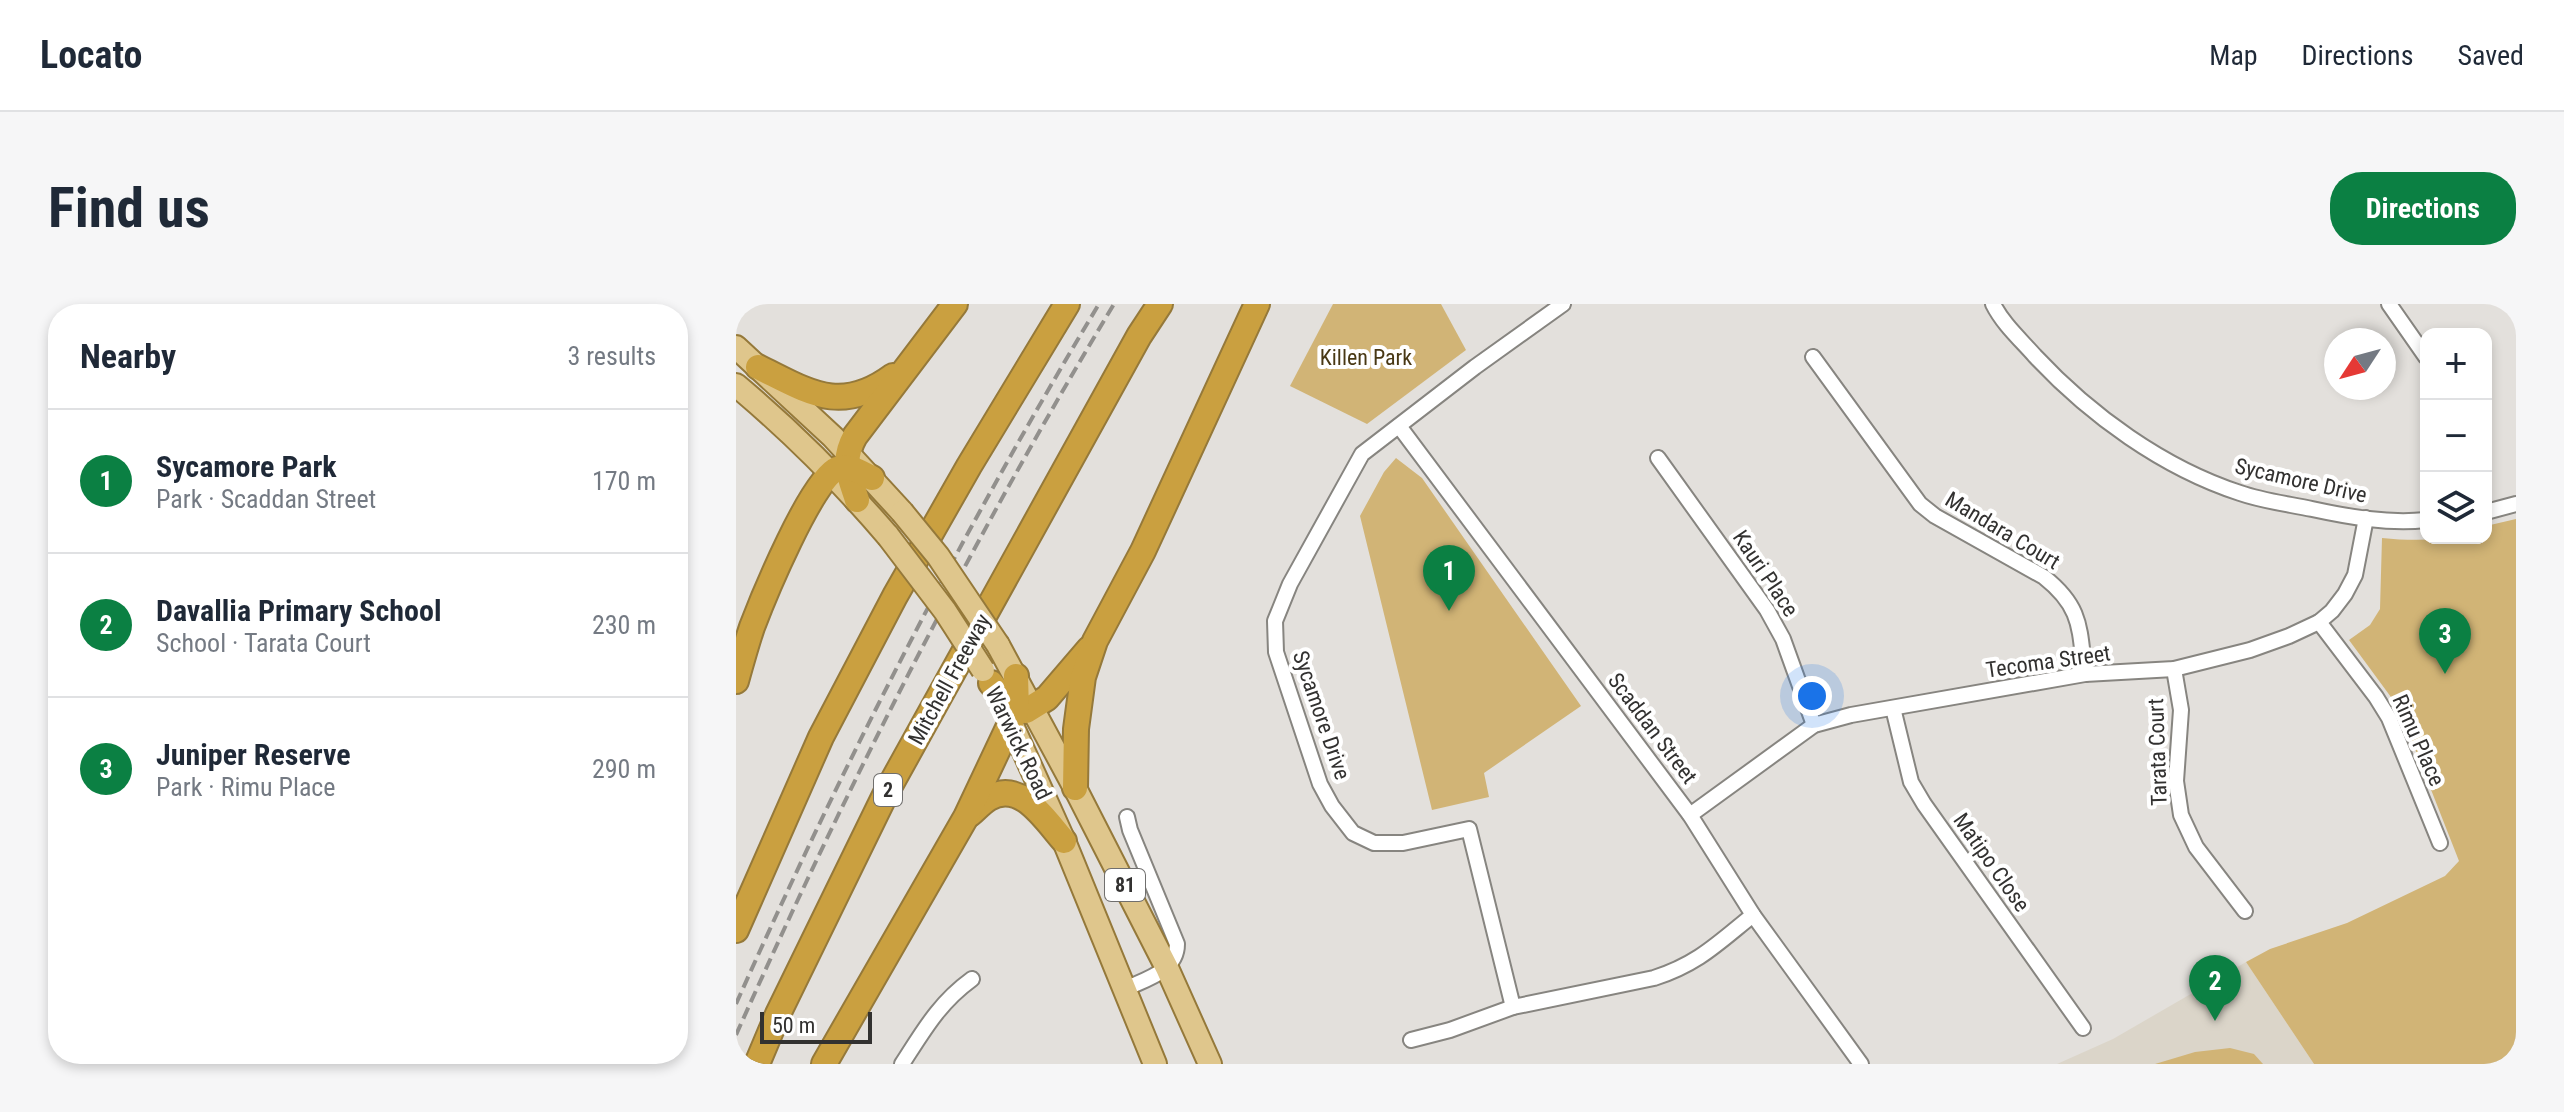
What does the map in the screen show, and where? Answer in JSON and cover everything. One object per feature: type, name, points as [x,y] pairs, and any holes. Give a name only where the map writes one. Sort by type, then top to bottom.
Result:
[{"type":"highway","points":[[736,681],[753,626],[788,543],[816,491],[842,463],[908,365],[955,304]]},
{"type":"highway","points":[[736,930],[821,737],[895,596],[1067,304]]},
{"type":"highway","name":"Mitchell Freeway","points":[[757,1064],[778,1014],[886,793],[1160,304]]},
{"type":"highway","points":[[1075,788],[1076,729],[1083,677],[1095,641],[1143,551],[1257,304]]},
{"type":"highway","points":[[758,367],[810,393],[845,397],[871,390],[908,365]]},
{"type":"highway","points":[[842,463],[872,478]]},
{"type":"highway","points":[[842,463],[857,500]]},
{"type":"highway","points":[[824,1064],[966,817],[1021,713],[1047,698],[1095,641]]},
{"type":"highway","points":[[1016,676],[1021,713]]},
{"type":"highway","points":[[987,677],[1008,703],[1021,713]]},
{"type":"highway","points":[[966,817],[988,798],[999,793],[1015,794],[1030,803],[1064,841]]},
{"type":"main road","points":[[736,347],[758,367],[842,463]]},
{"type":"main road","points":[[736,385],[771,414],[842,463]]},
{"type":"main road","name":"Warwick Road","points":[[872,478],[946,567],[1016,676]]},
{"type":"main road","name":"Warwick Road","points":[[857,500],[945,611],[987,677]]},
{"type":"main road","name":"Warwick Road","points":[[1021,713],[1075,788],[1167,968],[1210,1064]]},
{"type":"main road","name":"Warwick Road","points":[[1021,713],[1064,841],[1155,1064]]},
{"type":"street","name":"Sycamore Drive","points":[[1993,304],[2000,318],[2062,385],[2119,430],[2183,469],[2241,494],[2335,514],[2404,522],[2420,521]]},
{"type":"street","points":[[2389,304],[2420,348]]},
{"type":"street","name":"Sycamore Drive","points":[[1513,1007],[1469,829],[1403,843],[1374,843],[1353,833],[1320,784],[1276,652],[1275,621],[1290,584],[1362,454],[1557,306]]},
{"type":"street","name":"Mandara Court","points":[[1813,357],[1920,504],[1935,516],[2044,577],[2059,589],[2077,616],[2085,674]]},
{"type":"street","name":"Scaddan Street","points":[[1399,426],[1690,815],[1753,915],[1861,1064]]},
{"type":"street","name":"Kauri Place","points":[[1658,458],[1767,610],[1783,639],[1814,725]]},
{"type":"street","points":[[2492,510],[2516,504]]},
{"type":"street","name":"Tecoma Street","points":[[1690,815],[1814,725],[1851,715],[2085,674],[2174,669],[2250,650],[2319,622],[2339,603],[2355,575],[2366,518]]},
{"type":"street","name":"Rimu Place","points":[[2319,622],[2389,718],[2440,843]]},
{"type":"street","name":"Tarata Court","points":[[2174,669],[2181,710],[2176,781],[2181,815],[2196,847],[2245,911]]},
{"type":"street","name":"Matipo Close","points":[[1893,708],[1911,782],[1924,804],[2083,1028]]},
{"type":"street","points":[[1102,840],[1129,823],[1177,944],[1177,952],[1167,968],[1125,989]]},
{"type":"street","points":[[1411,1040],[1450,1030],[1513,1007],[1676,971],[1694,962],[1753,915]]},
{"type":"street","points":[[902,1064],[941,1006],[972,979]]},
{"type":"shaded area","points":[[2246,962],[2314,1064],[2057,1064],[2113,1039]]},
{"type":"green space","name":"Killen Park","points":[[1333,304],[1441,304],[1466,350],[1367,424],[1290,386]]},
{"type":"green space","points":[[1396,458],[1422,478],[1581,706],[1484,773],[1489,797],[1432,810],[1360,516],[1384,472]]},
{"type":"green space","points":[[2516,519],[2516,1064],[2314,1064],[2246,962],[2270,949],[2347,923],[2445,876],[2459,861],[2399,708],[2349,640],[2370,625],[2380,609],[2382,538],[2420,540],[2420,544],[2492,544],[2492,525]]},
{"type":"green space","points":[[2230,1048],[2254,1054],[2263,1064],[2155,1064],[2195,1052]]},
{"type":"railway","points":[[736,1004],[819,825],[907,649],[1000,475],[1099,304]]},
{"type":"railway","points":[[736,1035],[822,848],[914,664],[1011,482],[1114,304]]},
{"type":"place","name":"Sycamore Park","points":[[1449,611]]},
{"type":"place","name":"Juniper Reserve","points":[[2445,674]]},
{"type":"place","name":"Davallia Primary School","points":[[2215,1021]]}]
